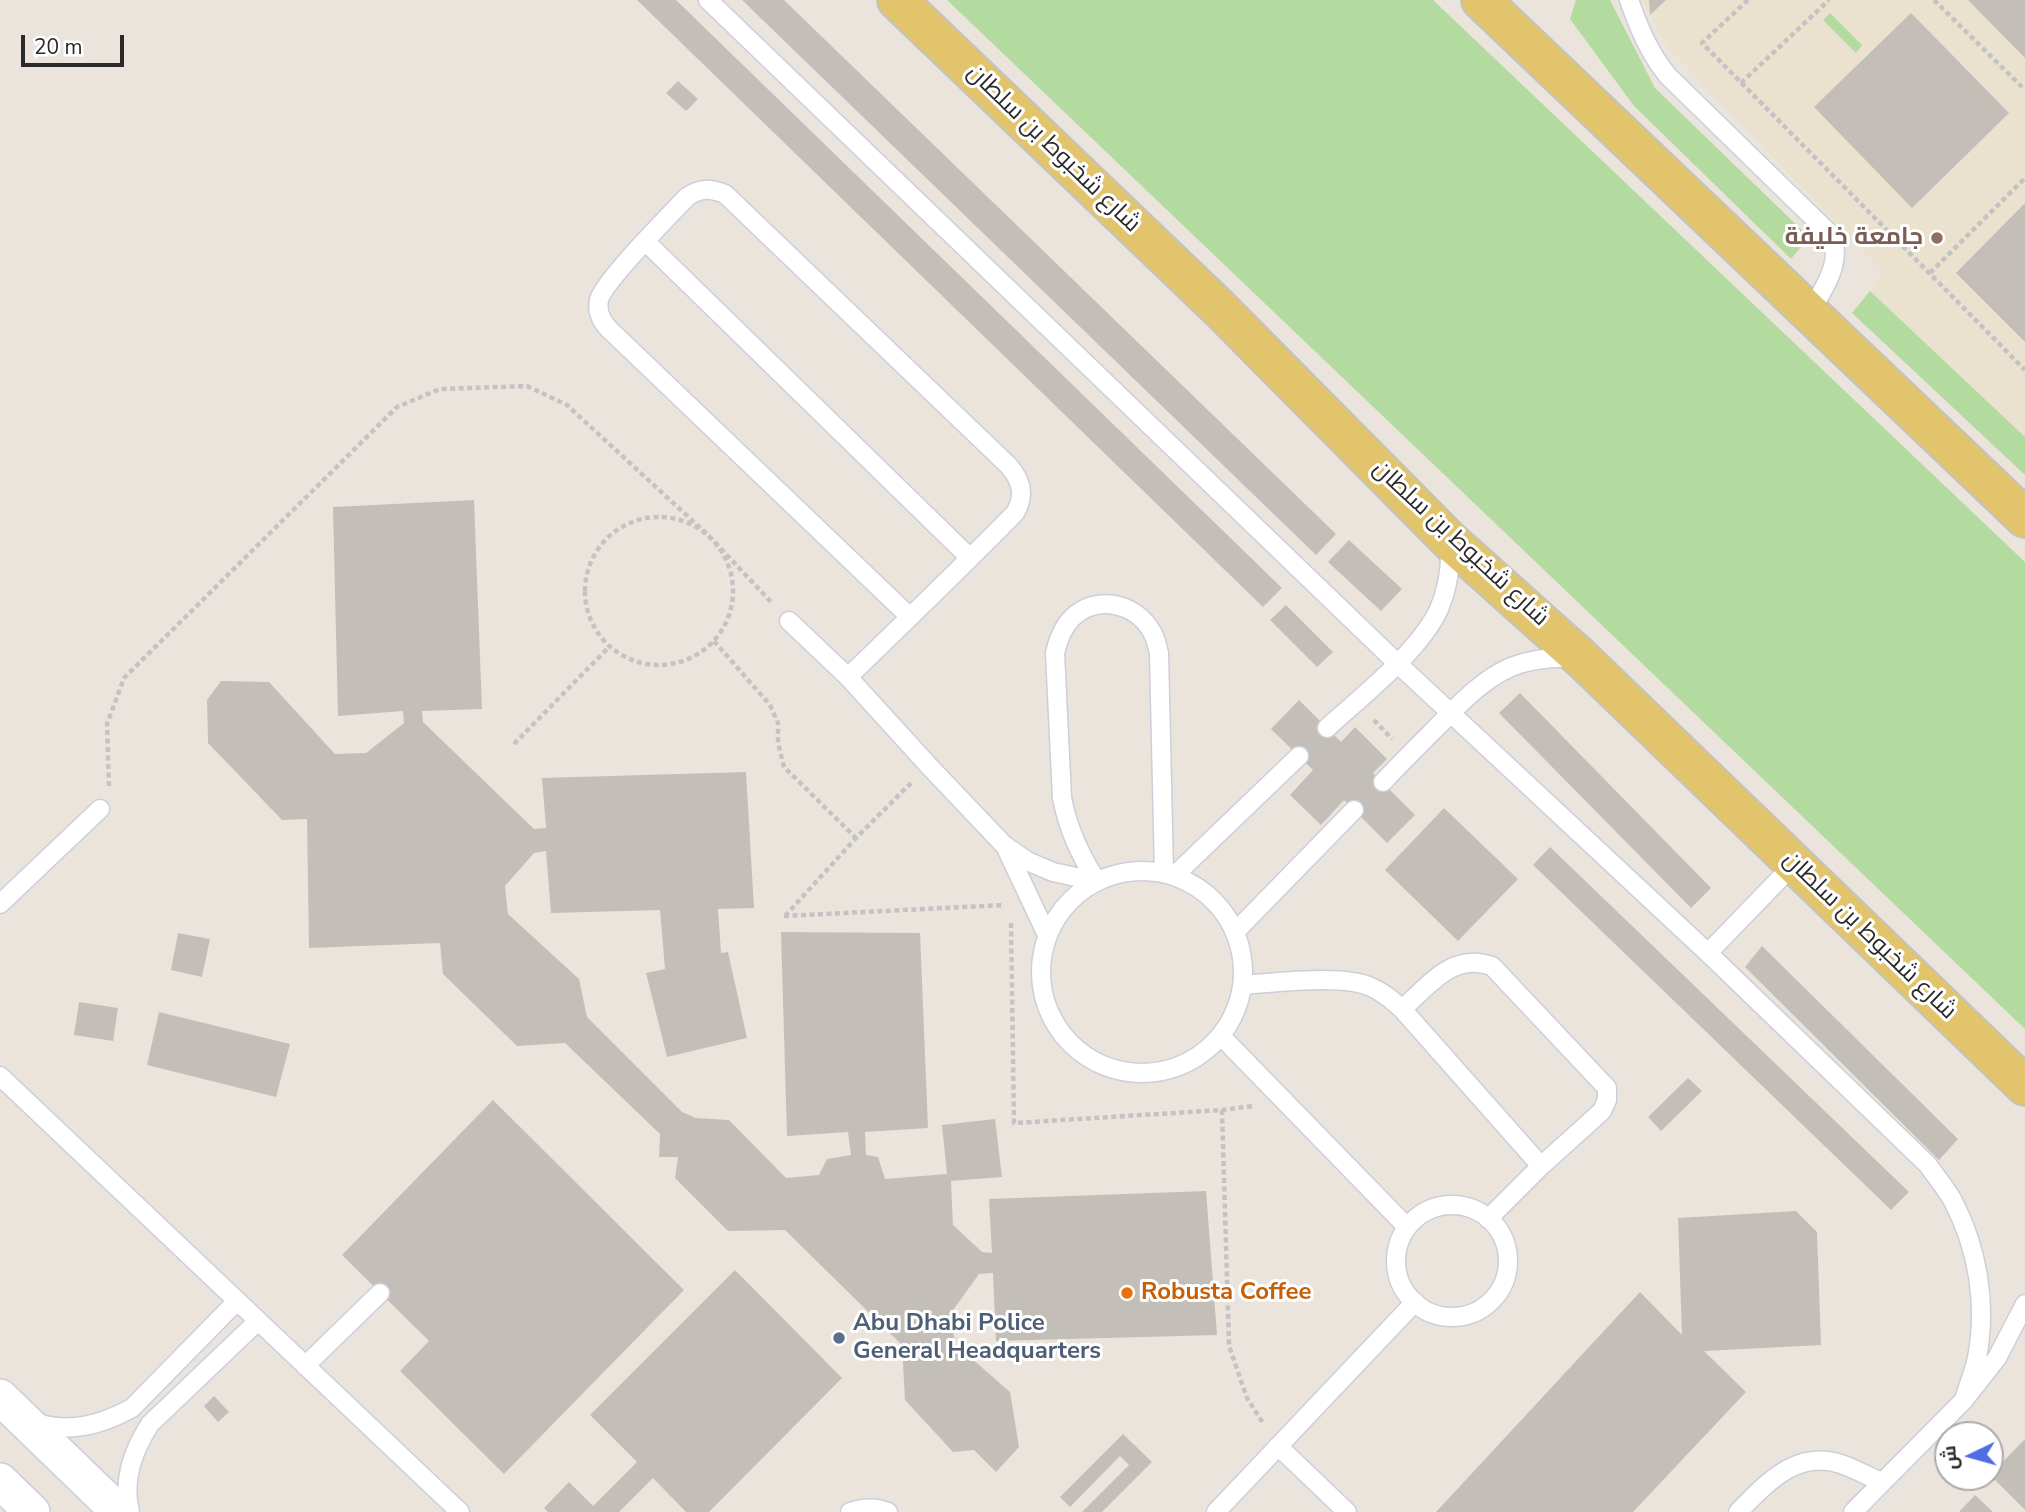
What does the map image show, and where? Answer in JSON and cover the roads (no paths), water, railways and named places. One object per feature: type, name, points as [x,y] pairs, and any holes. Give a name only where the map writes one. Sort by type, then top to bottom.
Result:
[{"type":"main road","name":"شارع شخبوط بن سلطان","points":[[897,0],[1219,308],[1450,541],[1582,659],[2025,1086]]},
{"type":"main road","points":[[1481,0],[2025,518]]},
{"type":"street","points":[[11,1408],[119,1512]]},
{"type":"street","points":[[0,1481],[32,1512]]},
{"type":"lane","points":[[708,0],[1397,663],[1708,953],[1928,1166],[1952,1199],[1969,1237],[1979,1278],[1982,1319],[1977,1360],[1964,1400]]},
{"type":"lane","points":[[1629,0],[1644,41],[1668,76],[1830,234],[1835,249],[1834,261],[1826,285],[1809,314]]},
{"type":"lane","points":[[848,677],[910,617],[1015,513],[1022,494],[1020,483],[1009,466],[725,194],[703,189],[694,192],[610,282],[599,299],[601,319],[606,327],[910,617]]},
{"type":"lane","points":[[646,242],[970,558]]},
{"type":"lane","points":[[1327,728],[1397,663],[1428,629],[1447,587],[1451,564],[1450,541]]},
{"type":"lane","points":[[1096,881],[1074,842],[1062,798],[1055,653],[1060,634],[1072,618],[1088,607],[1107,604],[1126,607],[1143,618],[1154,634],[1158,653],[1169,874]]},
{"type":"lane","points":[[789,621],[848,677],[1004,845],[1053,872],[1096,881]]},
{"type":"lane","points":[[1383,782],[1451,713],[1488,680],[1533,660],[1558,657],[1582,659]]},
{"type":"lane","points":[[1169,874],[1299,756]]},
{"type":"lane","points":[[2,902],[100,809]]},
{"type":"lane","points":[[1235,932],[1354,810]]},
{"type":"lane","points":[[1004,845],[1047,936]]},
{"type":"lane","points":[[1708,953],[1794,864]]},
{"type":"lane","points":[[1140,870],[1169,874],[1193,884],[1210,897],[1235,932],[1242,958],[1242,985],[1238,1003],[1221,1036],[1192,1061],[1175,1069],[1156,1073],[1118,1072],[1091,1060],[1069,1043],[1057,1028],[1042,993],[1041,954],[1055,919],[1066,904],[1096,881],[1117,873],[1140,870]]},
{"type":"lane","points":[[1402,1009],[1455,964],[1468,961],[1492,966],[1603,1083],[1608,1094],[1605,1106],[1488,1219]]},
{"type":"lane","points":[[1242,985],[1351,981],[1388,995],[1541,1166]]},
{"type":"lane","points":[[1221,1036],[1407,1227]]},
{"type":"lane","points":[[0,1076],[460,1512]]},
{"type":"lane","points":[[1441,1205],[1461,1205],[1488,1219],[1501,1235],[1507,1255],[1502,1285],[1490,1302],[1473,1313],[1452,1317],[1432,1313],[1407,1295],[1396,1267],[1398,1246],[1407,1227],[1422,1213],[1441,1205]]},
{"type":"lane","points":[[305,1366],[380,1293]]},
{"type":"lane","points":[[11,1408],[45,1426],[90,1426],[112,1419],[132,1408],[237,1301]]},
{"type":"lane","points":[[1216,1512],[1415,1302]]},
{"type":"lane","points":[[1853,1512],[1964,1400],[1997,1358],[2025,1304]]},
{"type":"lane","points":[[130,1512],[127,1484],[131,1462],[150,1424],[258,1321]]},
{"type":"lane","points":[[1278,1447],[1343,1511]]},
{"type":"lane","points":[[1738,1512],[1768,1482],[1801,1463],[1821,1461],[1840,1464],[1881,1482]]},
{"type":"lane","points":[[850,1512],[880,1509],[888,1512]]},
{"type":"place","name":"جامعة خليفة","points":[[1937,238]]},
{"type":"place","name":"Robusta Coffee","points":[[1127,1293]]},
{"type":"place","name":"Abu Dhabi Police General Headquarters","points":[[839,1338]]}]
